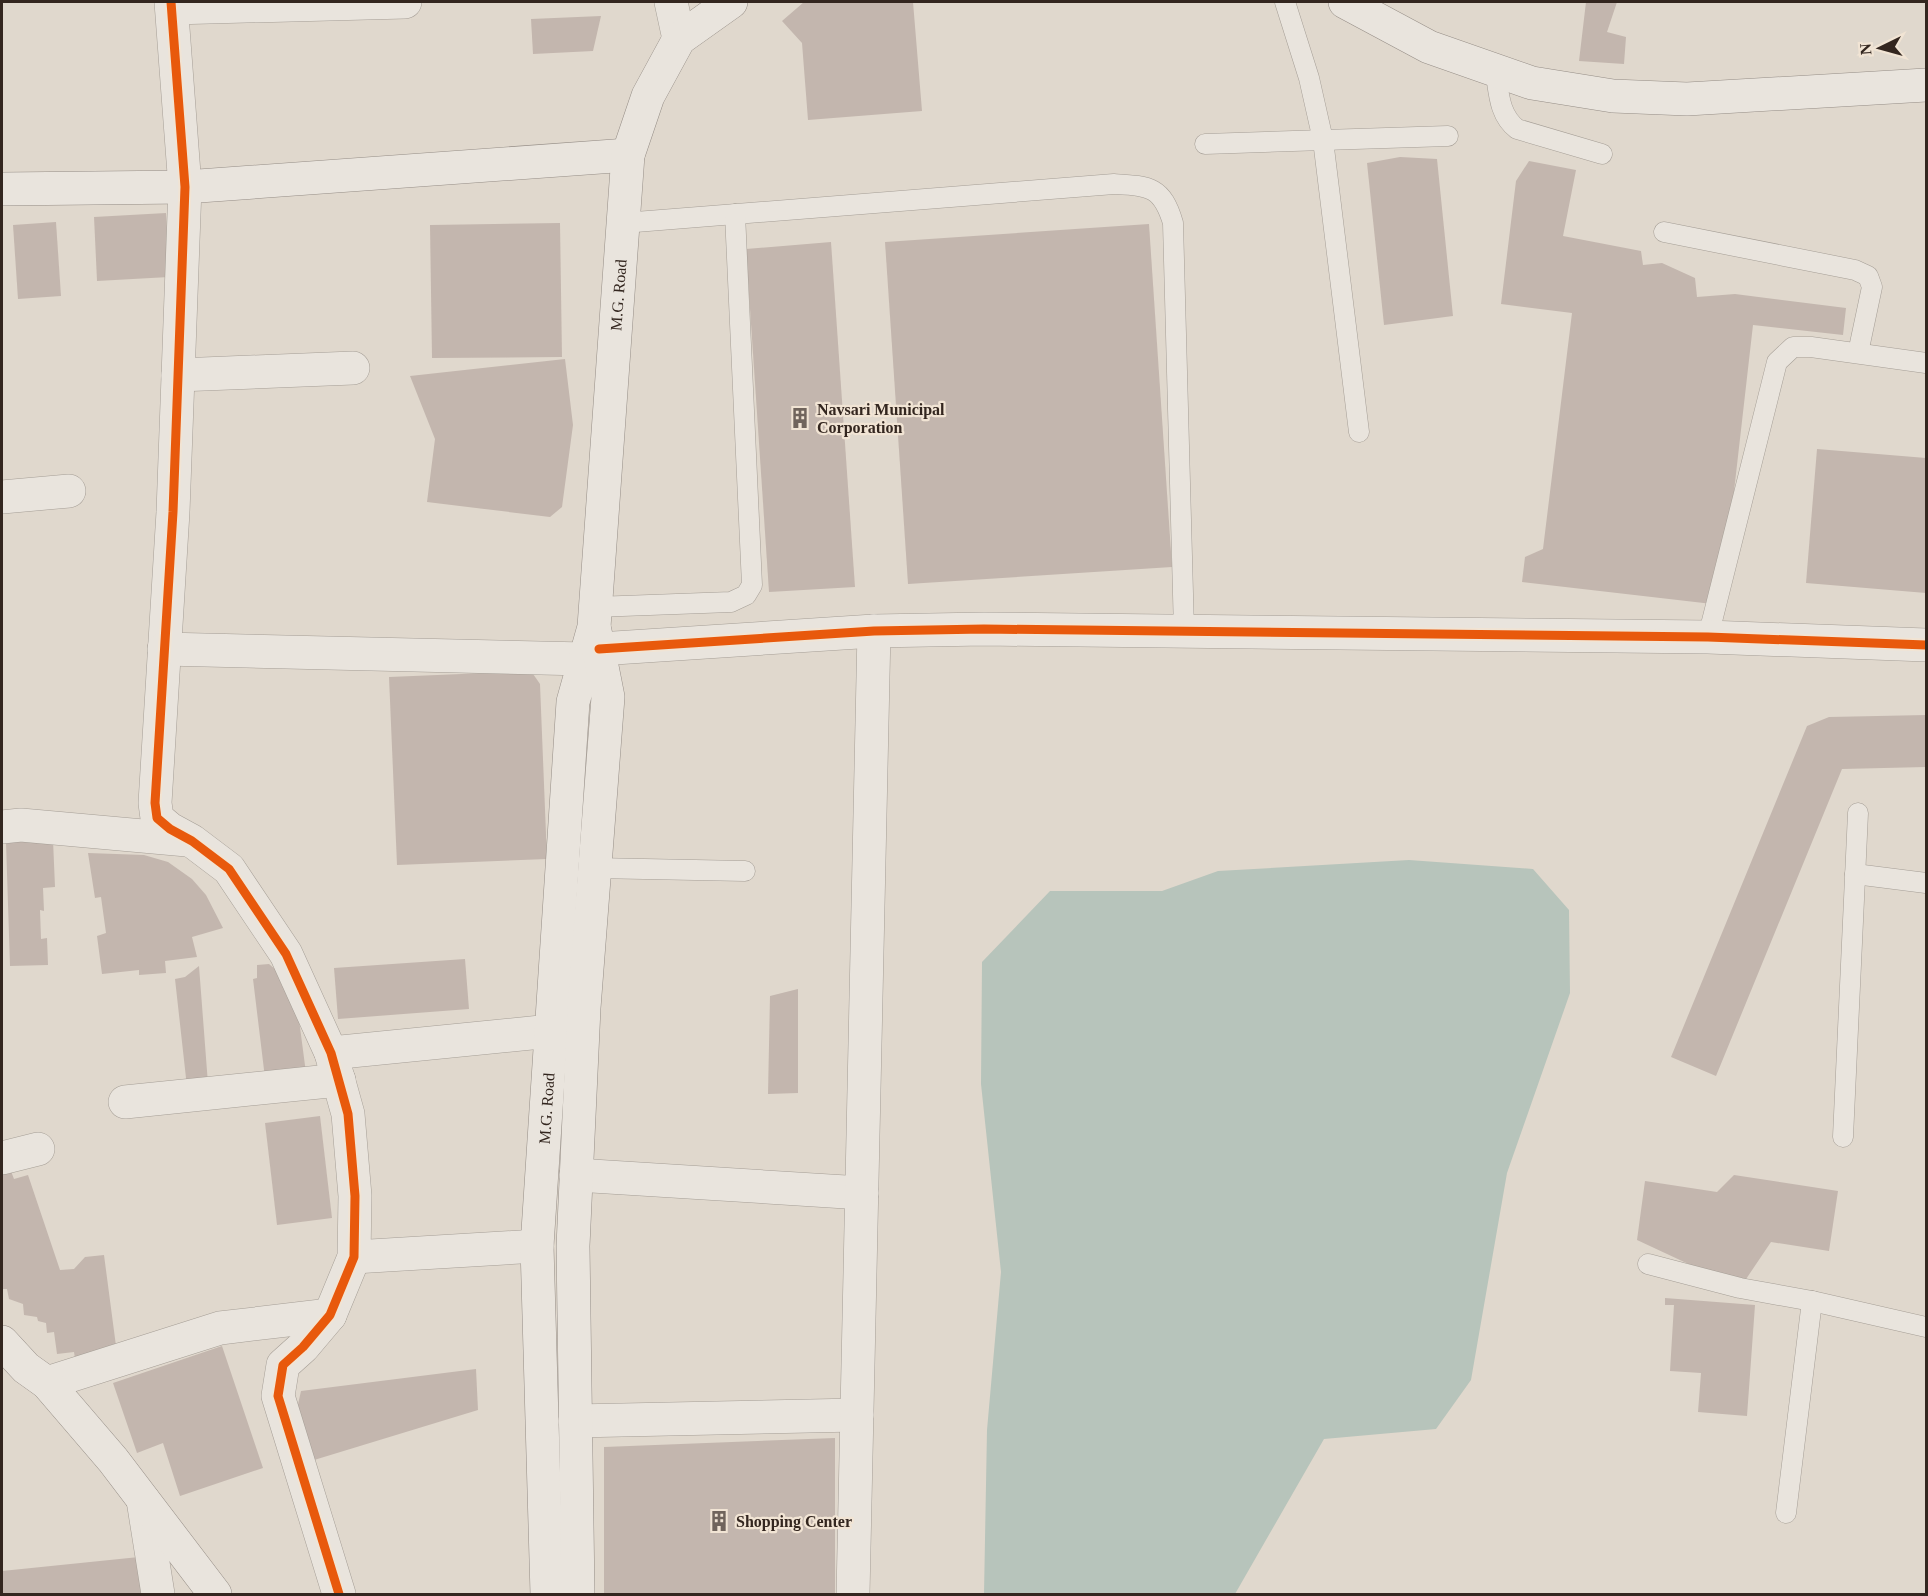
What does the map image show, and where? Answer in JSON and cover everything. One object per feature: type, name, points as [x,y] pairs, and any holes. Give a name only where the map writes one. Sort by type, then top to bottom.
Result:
[{"type":"street","points":[[671,2],[679,39]]},
{"type":"street","name":"M.G. Road","points":[[546,1594],[537,1246],[573,702],[593,636],[628,156],[648,96],[679,39],[731,2]]},
{"type":"street","points":[[1345,2],[1429,46],[1532,83],[1613,96],[1687,99],[1926,85]]},
{"type":"street","points":[[339,1594],[278,1396],[283,1365],[303,1347],[330,1315],[354,1257],[355,1196],[348,1114],[335,1066],[286,954],[229,869],[157,818],[154,803],[173,512],[185,187],[172,5],[405,3]]},
{"type":"street","points":[[2,189],[185,187],[628,156]]},
{"type":"street","points":[[178,375],[353,368]]},
{"type":"street","points":[[2,497],[69,491]]},
{"type":"street","points":[[164,650],[593,636],[1029,629],[1708,637],[1926,645]]},
{"type":"street","points":[[853,1594],[874,631]]},
{"type":"street","name":"M.G. Road","points":[[578,1594],[573,1246],[584,1008],[608,697],[593,636]]},
{"type":"street","points":[[2,827],[21,825],[192,841]]},
{"type":"street","points":[[125,1102],[551,1031]]},
{"type":"street","points":[[2,1158],[38,1149]]},
{"type":"street","points":[[576,1175],[862,1193]]},
{"type":"street","points":[[354,1257],[537,1246]]},
{"type":"street","points":[[47,1383],[220,1328],[330,1315]]},
{"type":"street","points":[[2,1342],[26,1368],[47,1383],[113,1460],[215,1594]]},
{"type":"street","points":[[575,1421],[857,1415]]},
{"type":"street","points":[[143,1500],[158,1594]]},
{"type":"lane","points":[[1285,2],[1309,78],[1323,140],[1359,432]]},
{"type":"lane","points":[[1495,69],[1501,106],[1507,121],[1517,129],[1602,154]]},
{"type":"lane","points":[[1205,144],[1448,136]]},
{"type":"lane","points":[[623,223],[1114,184],[1138,185],[1156,191],[1167,205],[1173,223],[1184,631]]},
{"type":"lane","points":[[593,636],[731,602],[746,595],[752,585],[735,214]]},
{"type":"lane","points":[[1664,232],[1855,270],[1868,276],[1872,287],[1858,353]]},
{"type":"lane","points":[[1708,637],[1777,362],[1793,347],[1811,347],[1926,363]]},
{"type":"lane","points":[[1843,1137],[1858,813]]},
{"type":"lane","points":[[594,868],[745,871]]},
{"type":"lane","points":[[1855,874],[1926,883]]},
{"type":"lane","points":[[1648,1264],[1740,1288],[1812,1301],[1926,1327]]},
{"type":"lane","points":[[1786,1513],[1812,1301]]},
{"type":"shaded area","points":[[1409,860],[1533,869],[1569,910],[1570,993],[1507,1173],[1471,1380],[1436,1429],[1324,1439],[1235,1594],[984,1594],[987,1430],[1001,1272],[981,1084],[982,962],[1050,891],[1162,891],[1218,871]]},
{"type":"building","points":[[804,2],[913,2],[922,111],[808,120],[802,43],[782,21]]},
{"type":"building","points":[[1586,2],[1617,2],[1607,32],[1626,37],[1624,64],[1579,61]]},
{"type":"building","points":[[601,16],[593,51],[533,54],[531,19]]},
{"type":"building","points":[[1400,157],[1437,159],[1453,316],[1384,325],[1367,163]]},
{"type":"building","points":[[1529,161],[1576,170],[1563,236],[1641,251],[1643,265],[1662,263],[1695,278],[1697,297],[1735,294],[1846,308],[1843,335],[1753,325],[1721,605],[1522,582],[1525,557],[1543,549],[1572,313],[1501,304],[1516,181]]},
{"type":"building","points":[[166,213],[169,277],[97,281],[94,217]]},
{"type":"building","points":[[56,222],[61,296],[18,299],[13,225]]},
{"type":"building","points":[[560,223],[562,357],[432,358],[430,225]]},
{"type":"building","points":[[1149,224],[1172,567],[908,584],[885,242]]},
{"type":"building","name":"Navsari Municipal Corporation","points":[[831,242],[855,587],[769,592],[746,249]]},
{"type":"building","points":[[565,359],[573,425],[562,507],[550,517],[427,502],[435,439],[410,376]]},
{"type":"building","points":[[1817,449],[1926,458],[1926,593],[1806,583]]},
{"type":"building","points":[[531,671],[540,684],[547,859],[397,865],[389,677]]},
{"type":"building","points":[[1926,715],[1926,767],[1842,769],[1716,1076],[1671,1057],[1807,726],[1829,717]]},
{"type":"building","points":[[53,840],[55,887],[43,888],[44,911],[40,910],[41,939],[47,938],[48,965],[10,966],[6,842]]},
{"type":"building","points":[[88,853],[144,855],[168,862],[192,879],[206,895],[223,928],[192,937],[197,957],[165,961],[166,973],[139,975],[139,970],[102,974],[97,936],[106,933],[101,897],[95,898]]},
{"type":"building","points":[[465,959],[469,1009],[338,1019],[334,968]]},
{"type":"building","points":[[269,964],[282,975],[298,1012],[306,1073],[265,1078],[253,979],[257,978],[257,965]]},
{"type":"building","points":[[199,966],[208,1084],[187,1087],[175,979],[185,977]]},
{"type":"building","points":[[798,989],[798,1093],[768,1094],[770,996]]},
{"type":"building","points":[[320,1116],[332,1218],[277,1225],[265,1123]]},
{"type":"building","points":[[9,1166],[14,1179],[28,1175],[60,1270],[74,1269],[85,1257],[104,1255],[116,1346],[76,1365],[74,1352],[57,1354],[54,1332],[47,1333],[46,1323],[38,1321],[37,1317],[24,1315],[23,1304],[9,1299],[7,1289],[2,1289],[2,1169]]},
{"type":"building","points":[[1734,1175],[1838,1191],[1829,1251],[1771,1242],[1740,1288],[1637,1240],[1645,1181],[1717,1192]]},
{"type":"building","points":[[1665,1298],[1755,1305],[1747,1416],[1698,1412],[1701,1373],[1670,1371],[1674,1305],[1665,1305]]},
{"type":"building","points":[[222,1346],[263,1468],[180,1496],[163,1443],[137,1453],[113,1383]]},
{"type":"building","points":[[476,1369],[478,1410],[301,1464],[294,1422],[301,1391]]},
{"type":"building","name":"Shopping Center","points":[[835,1438],[835,1594],[604,1594],[604,1447]]},
{"type":"building","points":[[139,1557],[143,1594],[2,1594],[2,1571]]},
{"type":"cycle path","points":[[171,2],[185,187],[173,512],[155,803],[157,818],[229,869],[286,954],[331,1053],[348,1114],[355,1196],[354,1257],[330,1315],[303,1347],[283,1365],[278,1396],[339,1594]]},
{"type":"cycle path","points":[[599,649],[874,631],[984,629],[1708,637],[1926,645]]},
{"type":"place","name":"Navsari Municipal Corporation","points":[[800,418]]},
{"type":"place","name":"Shopping Center","points":[[719,1521]]}]
